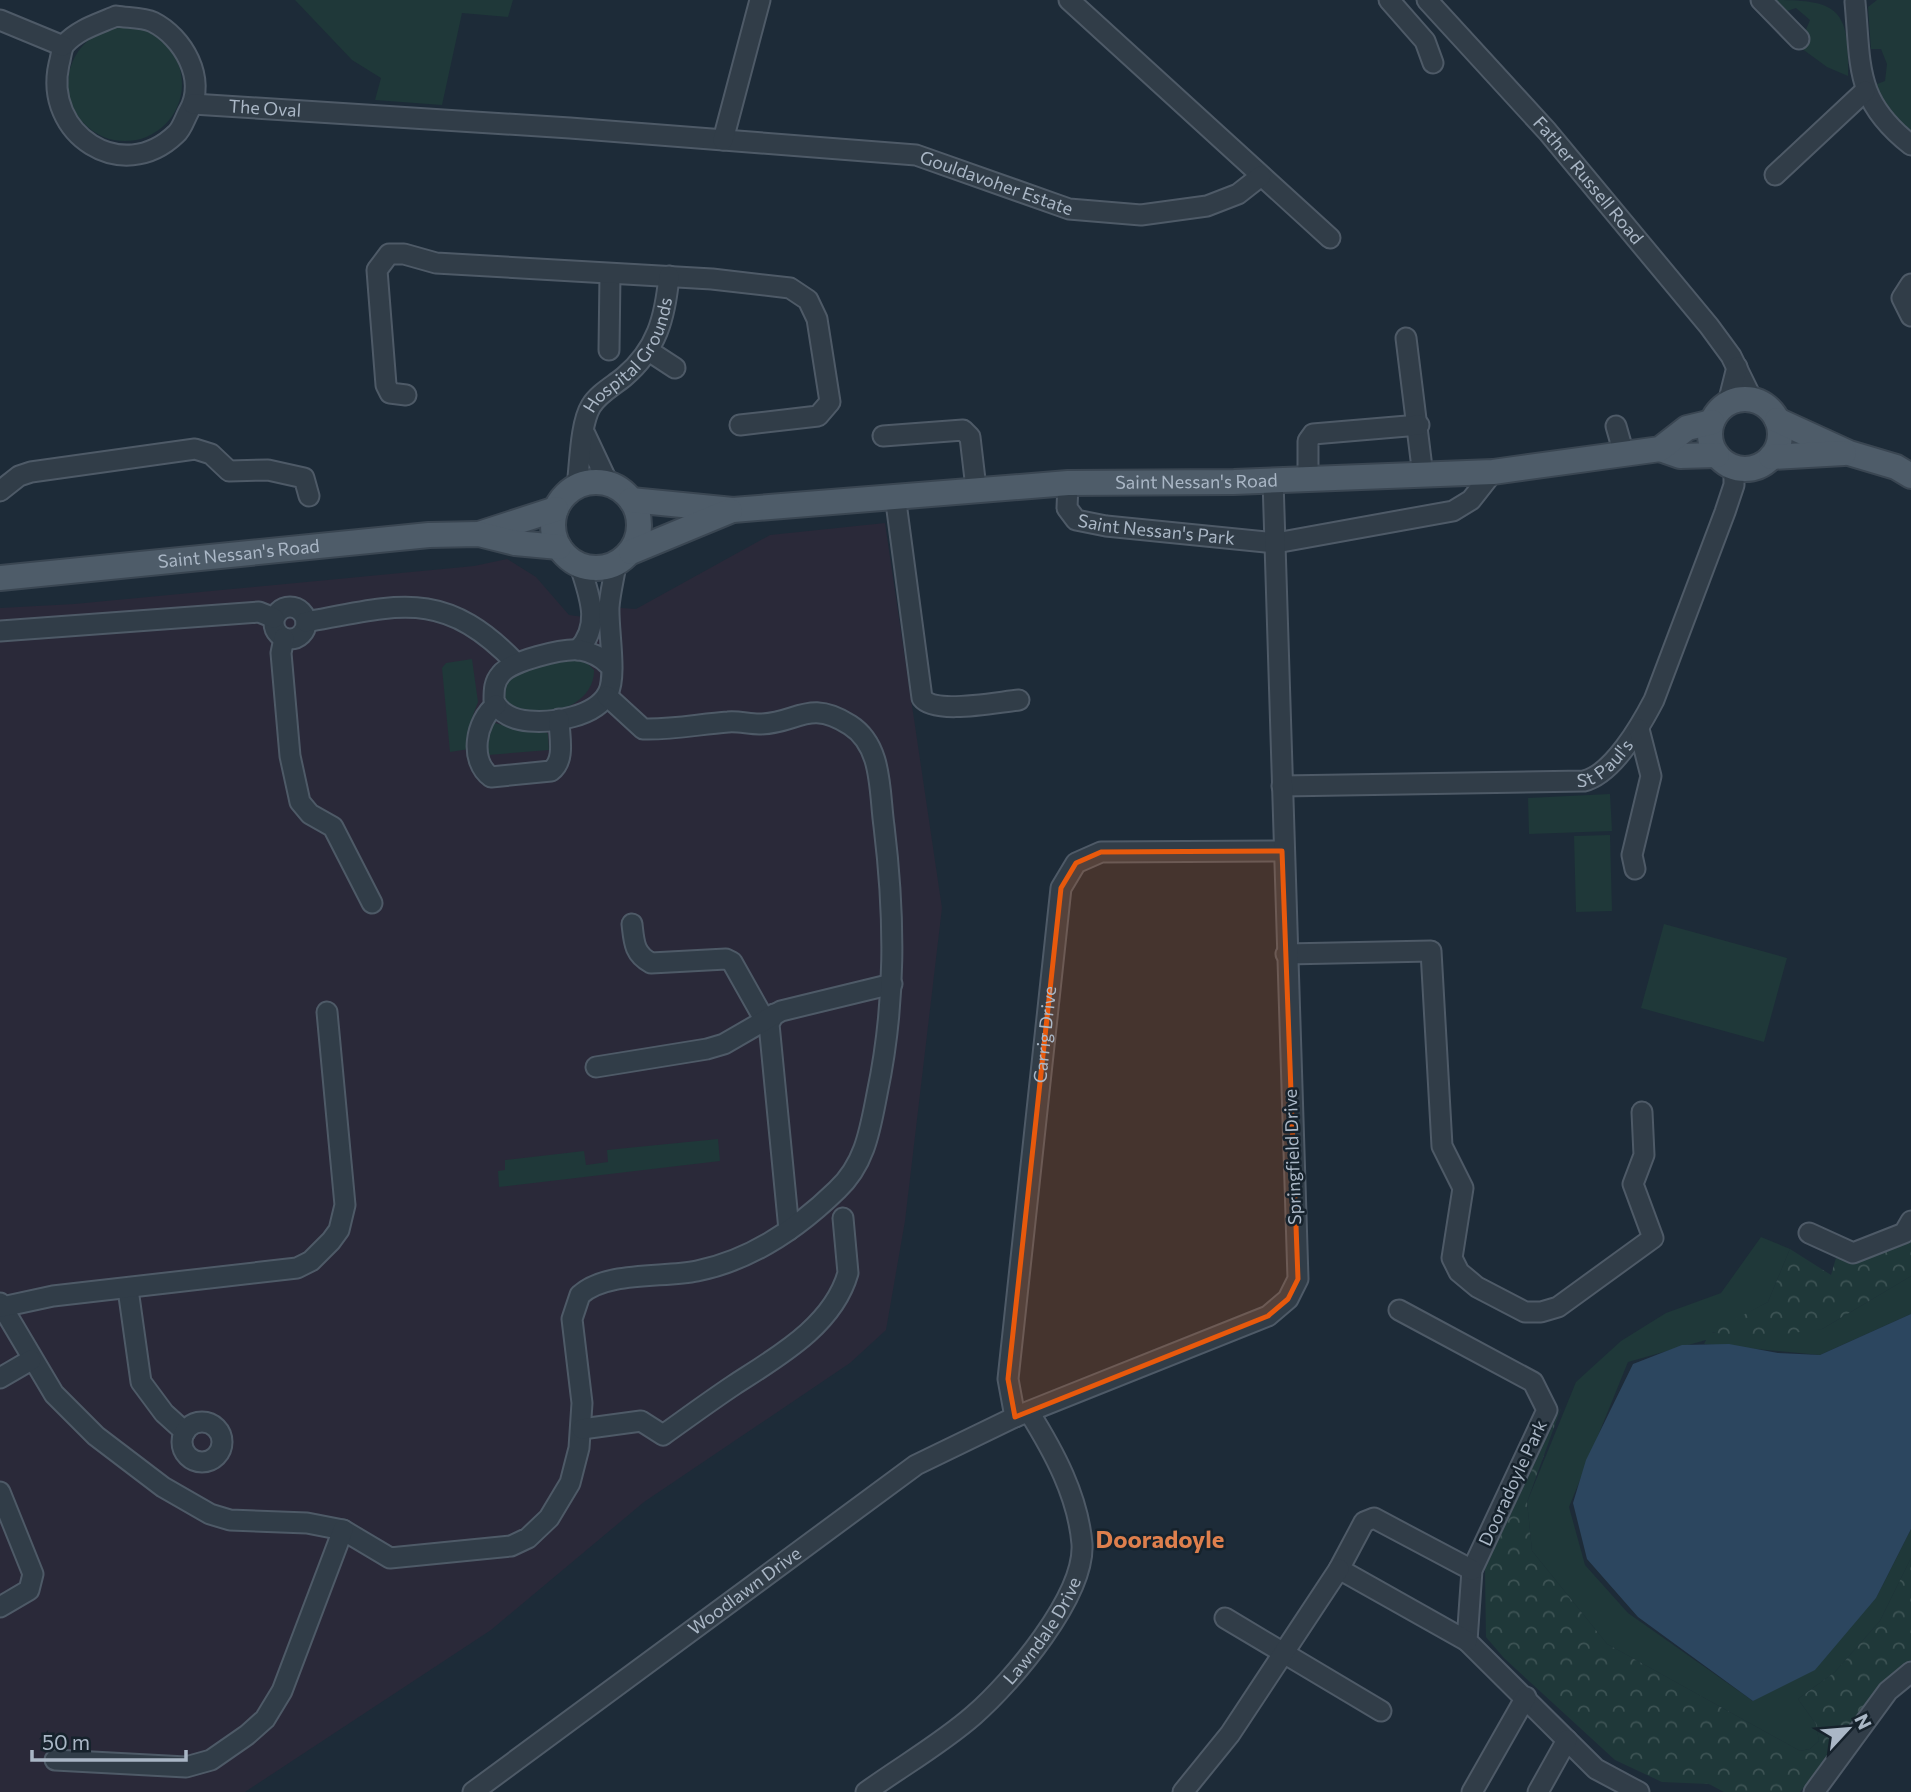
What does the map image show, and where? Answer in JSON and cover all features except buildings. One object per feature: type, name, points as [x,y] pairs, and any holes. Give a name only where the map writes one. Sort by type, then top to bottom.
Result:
[{"type":"main road","points":[[1771,457],[1780,437],[1777,420],[1767,406],[1740,401],[1712,422],[1710,440],[1726,461],[1753,468],[1771,457],[1849,453]]},
{"type":"main road","points":[[1777,420],[1849,453],[1906,469]]},
{"type":"main road","name":"Saint Nessan's Road","points":[[1660,449],[1687,428],[1712,422]]},
{"type":"main road","name":"Saint Nessan's Road","points":[[631,500],[733,510],[976,488],[1068,483],[1423,476],[1493,472],[1660,449],[1680,456],[1726,461]]},
{"type":"main road","points":[[592,482],[608,483],[622,490],[631,500],[640,524],[638,538],[623,558],[596,569],[580,566],[568,558],[559,547],[553,528],[556,509],[564,496],[577,486],[592,482]]},
{"type":"main road","name":"Saint Nessan's Road","points":[[479,534],[556,509]]},
{"type":"main road","name":"Saint Nessan's Road","points":[[623,558],[733,510]]},
{"type":"main road","name":"Saint Nessan's Road","points":[[0,578],[429,535],[479,534],[515,543],[559,547]]},
{"type":"street","points":[[723,140],[760,0]]},
{"type":"street","points":[[1069,0],[1330,238]]},
{"type":"street","points":[[1389,0],[1425,41],[1433,63]]},
{"type":"street","name":"Father Russell Road","points":[[1427,0],[1547,131],[1709,326],[1737,368],[1740,401]]},
{"type":"street","points":[[1761,0],[1799,39]]},
{"type":"street","points":[[1854,1],[1865,91],[1886,125],[1911,145]]},
{"type":"street","points":[[116,16],[152,21],[180,43],[194,72],[193,104],[177,134],[148,152],[114,155],[79,138],[60,110],[55,80],[63,46],[85,29],[116,16]]},
{"type":"street","points":[[0,20],[63,46]]},
{"type":"street","points":[[1775,175],[1865,91]]},
{"type":"street","name":"The Oval","points":[[193,104],[338,115]]},
{"type":"street","name":"Gouldavoher Estate","points":[[338,115],[916,155],[1069,209],[1141,215],[1207,206],[1238,194],[1261,176]]},
{"type":"street","points":[[406,395],[390,393],[386,385],[377,270],[389,254],[404,254],[436,263],[669,276],[780,286],[800,292],[813,309],[831,393],[827,408],[818,416],[740,425]]},
{"type":"street","points":[[609,350],[610,274]]},
{"type":"street","name":"Hospital Grounds","points":[[577,486],[584,433],[593,403],[649,351],[663,320],[669,276]]},
{"type":"street","points":[[1911,285],[1902,298],[1911,316]]},
{"type":"street","points":[[1406,338],[1419,425],[1423,476]]},
{"type":"street","points":[[649,351],[675,368]]},
{"type":"street","points":[[1308,479],[1308,441],[1313,433],[1419,425]]},
{"type":"street","points":[[1616,426],[1624,454]]},
{"type":"street","points":[[883,436],[963,430],[970,437],[976,488]]},
{"type":"street","name":"Hospital Grounds","points":[[584,433],[608,483]]},
{"type":"street","points":[[0,491],[19,476],[31,472],[195,449],[211,454],[229,471],[268,470],[304,478],[309,496]]},
{"type":"street","name":"St Paul's","points":[[1282,786],[1584,781],[1606,769],[1639,729],[1654,700],[1734,485],[1726,461]]},
{"type":"street","name":"Saint Nessan's Park","points":[[1068,483],[1067,508],[1076,520],[1106,526],[1276,542],[1453,511],[1471,500],[1493,472]]},
{"type":"street","points":[[1273,480],[1276,542]]},
{"type":"street","points":[[895,495],[922,698],[926,704],[940,708],[1019,700]]},
{"type":"street","name":"Springfield Drive","points":[[1022,1415],[1260,1320],[1288,1299],[1298,1279],[1282,851],[1276,542]]},
{"type":"street","points":[[495,705],[517,719],[542,722],[583,713],[607,696],[612,676],[609,665],[609,605],[623,558]]},
{"type":"street","points":[[578,650],[591,630],[592,606],[580,566]]},
{"type":"street","points":[[306,622],[405,606],[436,610],[471,624],[515,662]]},
{"type":"street","points":[[292,607],[302,612],[306,622],[299,636],[285,638],[276,632],[275,618],[281,609],[292,607]]},
{"type":"street","points":[[0,631],[259,612],[275,618]]},
{"type":"street","points":[[285,638],[282,664],[294,784],[305,809],[326,821],[339,835],[372,903]]},
{"type":"street","points":[[559,719],[561,757],[551,771],[491,777],[482,770],[477,752],[484,719],[495,705],[495,683],[515,662],[578,650],[600,657],[609,665]]},
{"type":"street","points":[[327,1012],[346,1193],[339,1230],[311,1261],[297,1268],[1,1305],[31,1360],[54,1394],[96,1436],[163,1488],[210,1514],[230,1520],[307,1523],[342,1530],[390,1558],[493,1549],[520,1543],[541,1527],[562,1498],[576,1464],[582,1429],[572,1319],[577,1301],[585,1291],[603,1282],[696,1272],[738,1260],[789,1230],[838,1189],[861,1158],[867,1143],[889,1038],[892,913],[876,760],[871,747],[854,727],[827,713],[792,716],[762,724],[731,721],[643,729],[607,696]]},
{"type":"street","points":[[1634,869],[1632,855],[1651,776],[1639,729]]},
{"type":"street","name":"Carrig Drive","points":[[1022,1415],[1008,1379],[1061,888],[1076,863],[1101,852],[1282,851]]},
{"type":"street","points":[[632,923],[634,947],[643,959],[651,963],[720,958],[732,962],[769,1017],[789,1230]]},
{"type":"street","points":[[1286,954],[1431,951],[1442,1146],[1463,1188],[1452,1258],[1459,1272],[1477,1287],[1525,1312],[1541,1312],[1558,1307],[1653,1238],[1633,1184],[1644,1155],[1643,1112]]},
{"type":"street","points":[[596,1067],[707,1049],[724,1044],[769,1017],[892,984]]},
{"type":"street","points":[[582,1429],[641,1421],[663,1435],[794,1345],[820,1318],[846,1281],[848,1273],[843,1218]]},
{"type":"street","points":[[1809,1233],[1853,1253],[1904,1233],[1911,1221]]},
{"type":"street","points":[[128,1289],[141,1382],[164,1413],[185,1432]]},
{"type":"street","name":"Dooradoyle Park","points":[[1399,1310],[1534,1382],[1547,1410],[1472,1570],[1467,1641]]},
{"type":"street","points":[[0,1378],[31,1360]]},
{"type":"street","name":"Woodlawn Drive","points":[[473,1792],[916,1465],[1022,1415]]},
{"type":"street","name":"Lawndale Drive","points":[[866,1792],[974,1715],[1035,1651],[1070,1594],[1082,1546],[1073,1497],[1022,1415]]},
{"type":"street","points":[[0,1492],[33,1574],[29,1590],[0,1607]]},
{"type":"street","points":[[1182,1792],[1230,1734],[1286,1654],[1339,1569],[1364,1522],[1374,1518],[1472,1570]]},
{"type":"street","points":[[55,1760],[186,1767],[212,1760],[247,1735],[265,1719],[282,1691],[342,1530]]},
{"type":"street","points":[[1339,1569],[1467,1641],[1596,1769],[1639,1792]]},
{"type":"street","points":[[1225,1618],[1381,1711]]},
{"type":"street","points":[[1814,1792],[1888,1691],[1911,1672]]},
{"type":"street","points":[[1472,1792],[1526,1698]]},
{"type":"street","points":[[1538,1792],[1567,1740]]},
{"type":"highlighted area","points":[[1282,851],[1298,1279],[1288,1299],[1268,1316],[1015,1417],[1008,1379],[1061,888],[1076,863],[1101,852]]},
{"type":"shaded area","points":[[885,523],[942,908],[905,1221],[886,1330],[850,1363],[644,1502],[491,1630],[245,1792],[0,1792],[0,608],[74,604],[474,566],[507,559],[536,577],[569,615],[583,617],[592,606],[636,609],[770,535]]},
{"type":"green space","points":[[295,0],[513,0],[508,17],[462,13],[442,105],[375,100],[381,78],[352,60]]},
{"type":"green space","points":[[1771,0],[1811,2],[1835,12],[1846,35],[1848,76],[1827,67],[1801,48],[1809,40],[1805,32],[1810,20],[1796,8],[1784,12]]},
{"type":"green space","points":[[1877,0],[1911,0],[1911,134],[1887,112],[1877,84],[1885,81],[1887,64],[1881,49],[1871,49],[1868,7]]},
{"type":"green space","points":[[125,27],[147,32],[165,44],[177,62],[182,84],[177,106],[165,124],[147,136],[125,141],[103,136],[85,124],[73,106],[68,84],[73,62],[85,44],[103,32]]},
{"type":"green space","points":[[472,659],[478,702],[472,718],[469,749],[450,752],[442,668],[446,663]]},
{"type":"green space","points":[[584,660],[594,670],[588,691],[570,706],[559,711],[535,715],[522,713],[505,703],[504,685],[521,669]]},
{"type":"green space","points":[[492,722],[520,730],[544,730],[548,734],[549,750],[488,755],[488,728]]},
{"type":"green space","points":[[1610,794],[1612,831],[1529,834],[1528,798]]},
{"type":"green space","points":[[1610,835],[1612,911],[1576,912],[1574,836]]},
{"type":"green space","points":[[1664,924],[1787,958],[1764,1042],[1641,1008]]},
{"type":"green space","points":[[718,1139],[720,1161],[499,1187],[498,1171],[505,1170],[505,1160],[584,1151],[586,1165],[608,1162],[607,1150]]},
{"type":"green space","points":[[1761,1237],[1790,1249],[1768,1302],[1712,1333],[1822,1329],[1911,1276],[1911,1314],[1820,1355],[1704,1344],[1706,1340],[1628,1362],[1569,1507],[1585,1565],[1628,1613],[1753,1701],[1876,1598],[1911,1529],[1911,1558],[1880,1621],[1835,1672],[1798,1699],[1816,1724],[1819,1741],[1810,1749],[1800,1751],[1607,1644],[1532,1551],[1527,1502],[1576,1382],[1621,1341],[1666,1313],[1721,1293]]},
{"type":"green space","points":[[1911,1237],[1911,1276],[1822,1329],[1748,1339],[1711,1332],[1768,1302],[1790,1249],[1831,1275],[1836,1258],[1875,1255],[1894,1248]]},
{"type":"green space","points":[[1561,1408],[1527,1502],[1532,1551],[1607,1644],[1800,1751],[1810,1749],[1819,1741],[1816,1724],[1798,1699],[1835,1672],[1880,1621],[1911,1558],[1911,1660],[1890,1677],[1800,1792],[1724,1792],[1709,1784],[1662,1782],[1615,1760],[1504,1658],[1486,1637],[1485,1568]]},
{"type":"water","points":[[1911,1314],[1911,1529],[1876,1598],[1815,1670],[1753,1701],[1638,1617],[1587,1559],[1573,1503],[1586,1460],[1633,1364],[1682,1345],[1729,1344],[1778,1353],[1820,1355]]},
{"type":"district","name":"Dooradoyle","points":[[1160,1540]]}]
